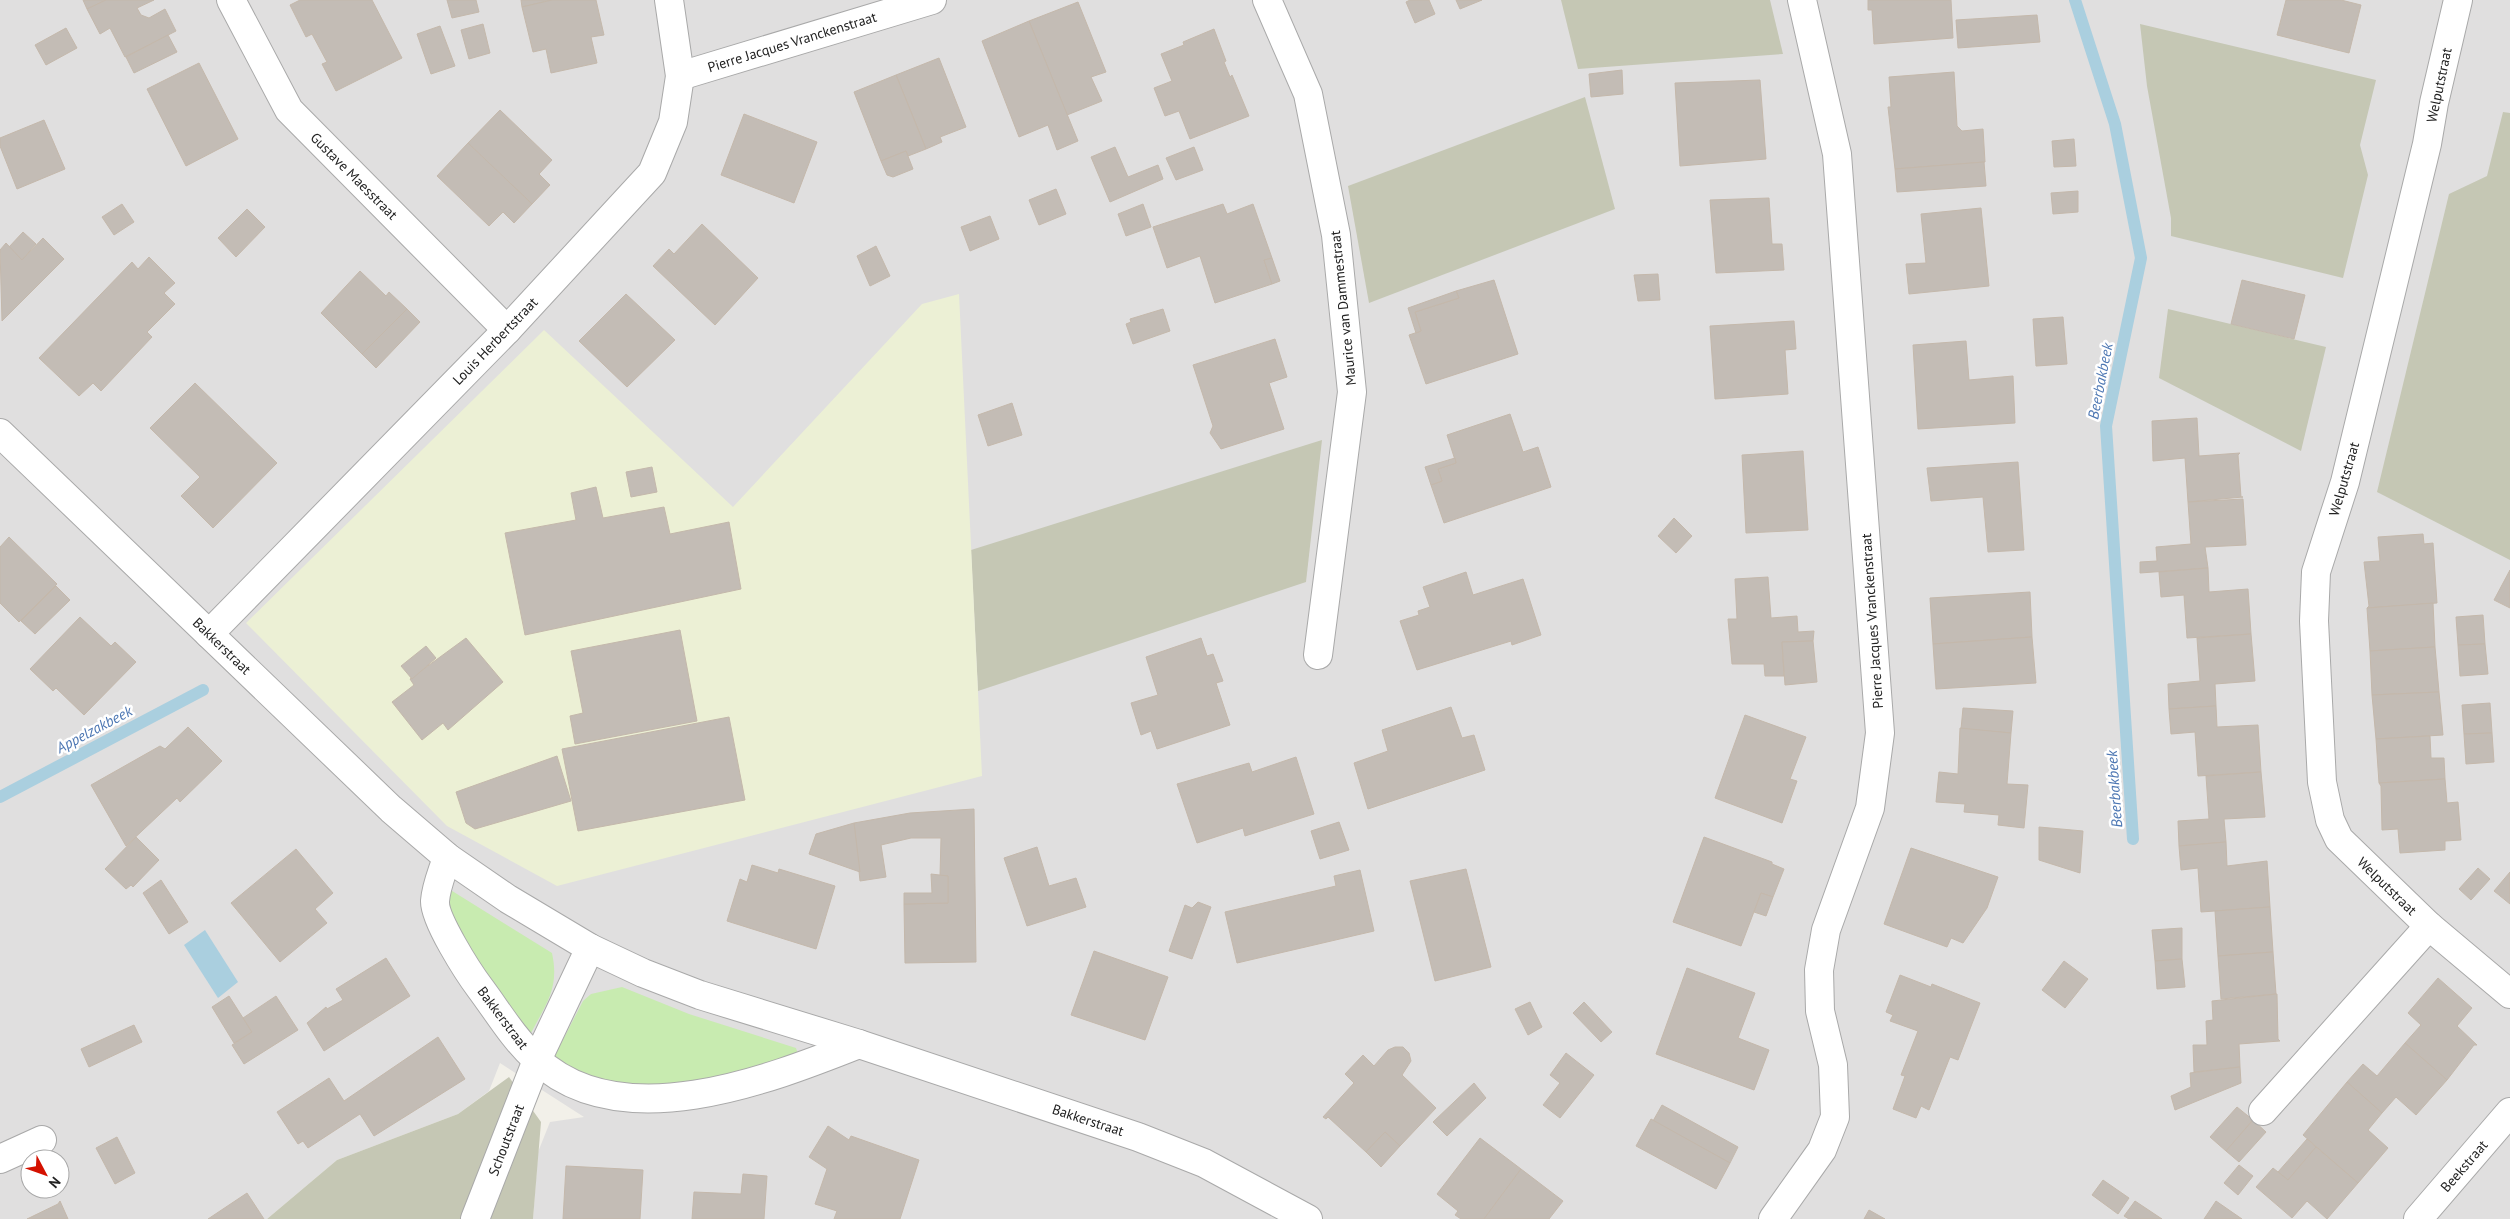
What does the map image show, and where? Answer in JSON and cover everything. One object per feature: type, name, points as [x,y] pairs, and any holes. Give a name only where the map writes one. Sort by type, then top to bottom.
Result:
[{"type":"street","name":"Gustave Maesstraat","points":[[231,0],[289,110],[507,330]]},
{"type":"street","name":"Louis Herbertstraat","points":[[209,634],[507,330],[652,174],[673,122],[680,76],[670,0]]},
{"type":"street","name":"Pierre Jacques Vranckenstraat","points":[[680,76],[932,0]]},
{"type":"street","name":"Maurice van Dammestraat","points":[[1267,0],[1308,94],[1336,235],[1352,392],[1318,655]]},
{"type":"street","name":"Pierre Jacques Vranckenstraat","points":[[1773,1219],[1822,1150],[1834,1117],[1833,1065],[1820,1011],[1819,970],[1826,930],[1870,808],[1880,733],[1837,154],[1802,0]]},
{"type":"street","name":"Welputstraat","points":[[2458,0],[2434,103],[2427,144],[2345,482],[2316,572],[2314,622],[2322,782],[2330,820],[2339,839],[2429,926],[2510,994]]},
{"type":"street","name":"Bakkerstraat","points":[[0,433],[391,809],[447,857],[508,898],[590,948],[643,973],[700,995],[859,1044],[1163,1147],[1204,1163],[1308,1219]]},
{"type":"street","name":"Bakkerstraat","points":[[447,857],[435,902],[438,915],[471,975],[514,1036],[537,1060],[566,1079],[588,1089],[616,1096],[656,1099],[699,1094],[784,1074],[859,1044]]},
{"type":"street","name":"Welputstraat","points":[[2262,1111],[2429,926]]},
{"type":"street","name":"Schoutstraat","points":[[475,1219],[537,1060],[590,948]]},
{"type":"street","name":"Beekstraat","points":[[2418,1219],[2510,1112]]},
{"type":"street","points":[[0,1160],[42,1140]]},
{"type":"shaded area","points":[[0,0],[2510,0],[2510,1219],[533,1219],[538,1152],[550,1122],[584,1117],[500,1063],[489,1091],[458,1114],[337,1160],[267,1219],[0,1219]]},
{"type":"shaded area","points":[[1561,0],[1770,0],[1783,54],[1578,69]]},
{"type":"shaded area","points":[[2140,24],[2376,80],[2360,145],[2368,175],[2343,278],[2171,236],[2171,218],[2147,86]]},
{"type":"shaded area","points":[[1585,97],[1615,209],[1369,303],[1348,186]]},
{"type":"shaded area","points":[[2503,112],[2510,113],[2510,560],[2377,492],[2449,194],[2487,176]]},
{"type":"shaded area","points":[[959,294],[982,776],[557,886],[447,826],[246,623],[544,330],[733,507],[922,304]]},
{"type":"shaded area","points":[[2168,309],[2326,347],[2301,451],[2159,378]]},
{"type":"shaded area","points":[[1322,440],[1306,582],[978,691],[971,550]]},
{"type":"shaded area","points":[[509,1077],[541,1122],[533,1219],[267,1219],[337,1160],[458,1114]]},
{"type":"green space","points":[[449,889],[552,953],[554,977],[550,997],[529,1037],[507,1010],[448,912]]},
{"type":"green space","points":[[622,987],[689,1014],[796,1048],[798,1054],[782,1062],[674,1087],[607,1085],[553,1059],[583,1001],[591,994]]},
{"type":"water","points":[[205,930],[238,982],[218,998],[184,945]]},
{"type":"building","points":[[83,0],[106,0],[87,9]]},
{"type":"building","points":[[106,0],[154,0],[137,8],[141,15],[149,18],[165,9],[176,31],[125,57],[110,28],[100,34],[87,9]]},
{"type":"building","points":[[300,0],[372,0],[402,58],[336,91],[322,64],[327,62],[312,34],[306,37],[290,5]]},
{"type":"building","points":[[447,0],[476,0],[479,12],[452,18]]},
{"type":"building","points":[[521,0],[552,0],[522,7]]},
{"type":"building","points":[[552,0],[596,0],[604,35],[591,37],[597,63],[551,73],[546,49],[533,52],[522,7]]},
{"type":"building","points":[[1410,0],[1429,0],[1435,14],[1415,23],[1406,2]]},
{"type":"building","points":[[1456,0],[1482,0],[1460,9]]},
{"type":"building","points":[[1868,0],[1951,0],[1953,38],[1874,44],[1872,10],[1868,10]]},
{"type":"building","points":[[2286,0],[2341,0],[2361,5],[2349,53],[2277,35]]},
{"type":"building","points":[[1078,2],[1106,72],[1091,77],[1102,101],[1067,115],[1029,21]]},
{"type":"building","points":[[2037,15],[2040,42],[1958,48],[1956,20]]},
{"type":"building","points":[[1029,21],[1078,141],[1057,150],[1048,125],[1019,137],[982,41]]},
{"type":"building","points":[[483,24],[490,53],[469,59],[461,30]]},
{"type":"building","points":[[440,26],[455,66],[431,74],[417,34]]},
{"type":"building","points":[[66,28],[77,48],[46,65],[35,45]]},
{"type":"building","points":[[1214,29],[1230,77],[1232,75],[1249,116],[1190,139],[1179,111],[1165,116],[1154,88],[1172,81],[1161,54],[1184,45],[1183,42]]},
{"type":"building","points":[[168,35],[177,52],[134,73],[126,57]]},
{"type":"building","points":[[939,58],[966,127],[940,137],[942,142],[926,149],[896,75]]},
{"type":"building","points":[[199,63],[238,139],[186,166],[147,89]]},
{"type":"building","points":[[1622,70],[1623,94],[1591,97],[1589,74]]},
{"type":"building","points":[[1954,72],[1957,126],[1962,131],[1983,129],[1985,162],[1895,169],[1888,107],[1891,107],[1889,77]]},
{"type":"building","points":[[896,75],[926,149],[908,156],[906,151],[881,161],[854,92]]},
{"type":"building","points":[[1760,80],[1766,159],[1680,166],[1675,83]]},
{"type":"building","points":[[500,110],[552,160],[539,174],[550,185],[532,204],[468,143]]},
{"type":"building","points":[[744,114],[817,142],[794,203],[721,175]]},
{"type":"building","points":[[44,120],[65,169],[17,189],[0,146],[0,138]]},
{"type":"building","points":[[2074,139],[2076,166],[2054,167],[2052,141]]},
{"type":"building","points":[[468,143],[532,204],[514,223],[503,212],[489,226],[437,176]]},
{"type":"building","points":[[1115,147],[1128,177],[1158,165],[1163,179],[1110,202],[1091,157]]},
{"type":"building","points":[[1194,147],[1203,170],[1176,180],[1166,158]]},
{"type":"building","points":[[906,151],[913,169],[893,177],[887,175],[881,161]]},
{"type":"building","points":[[1984,162],[1986,186],[1897,192],[1895,169]]},
{"type":"building","points":[[1056,189],[1066,214],[1039,225],[1029,200]]},
{"type":"building","points":[[2078,191],[2078,212],[2053,214],[2051,193]]},
{"type":"building","points":[[1769,198],[1772,244],[1782,244],[1784,270],[1716,273],[1710,200]]},
{"type":"building","points":[[122,204],[134,222],[114,235],[102,217]]},
{"type":"building","points":[[1143,204],[1151,227],[1126,236],[1118,214]]},
{"type":"building","points":[[1223,204],[1227,214],[1253,204],[1272,258],[1264,260],[1272,284],[1215,303],[1200,256],[1167,268],[1153,227]]},
{"type":"building","points":[[1981,208],[1989,286],[1909,294],[1906,264],[1926,263],[1921,214]]},
{"type":"building","points":[[247,209],[265,227],[236,257],[218,238]]},
{"type":"building","points":[[990,216],[999,239],[970,251],[961,227]]},
{"type":"building","points":[[702,224],[758,278],[715,325],[653,266],[669,249],[674,254]]},
{"type":"building","points":[[23,232],[36,244],[22,260],[9,247]]},
{"type":"building","points":[[43,238],[64,259],[2,321],[0,250],[6,243],[22,260]]},
{"type":"building","points":[[876,246],[890,276],[870,286],[857,256]]},
{"type":"building","points":[[149,257],[175,283],[164,293],[175,304],[147,332],[152,337],[101,391],[93,383],[79,396],[39,358],[132,262],[138,269]]},
{"type":"building","points":[[1272,258],[1280,281],[1272,284],[1264,260]]},
{"type":"building","points":[[360,271],[386,296],[389,292],[407,309],[362,354],[321,313]]},
{"type":"building","points":[[1658,274],[1660,300],[1638,301],[1634,275]]},
{"type":"building","points":[[1494,280],[1518,354],[1426,384],[1409,335],[1421,331],[1415,312],[1459,298],[1456,291]]},
{"type":"building","points":[[2242,280],[2305,295],[2294,339],[2231,324]]},
{"type":"building","points":[[1456,291],[1459,298],[1415,312],[1421,331],[1416,333],[1408,308]]},
{"type":"building","points":[[626,294],[675,340],[627,387],[579,341]]},
{"type":"building","points":[[407,309],[420,322],[376,368],[362,354]]},
{"type":"building","points":[[1163,309],[1170,331],[1133,344],[1126,324],[1131,322],[1130,319]]},
{"type":"building","points":[[2063,317],[2067,364],[2036,366],[2033,319]]},
{"type":"building","points":[[1794,321],[1796,349],[1785,350],[1788,394],[1715,399],[1710,326]]},
{"type":"building","points":[[1275,339],[1287,377],[1269,383],[1284,429],[1221,449],[1210,433],[1213,426],[1193,365]]},
{"type":"building","points":[[1966,341],[1969,380],[2013,376],[2015,423],[1918,429],[1913,345]]},
{"type":"building","points":[[195,383],[277,463],[213,528],[181,496],[200,477],[150,428]]},
{"type":"building","points":[[1012,403],[1022,435],[988,446],[978,415]]},
{"type":"building","points":[[1510,414],[1523,452],[1538,447],[1551,487],[1444,523],[1431,485],[1442,481],[1438,469],[1456,463],[1447,435]]},
{"type":"building","points":[[2197,418],[2199,456],[2240,453],[2238,455],[2241,497],[2243,497],[2188,502],[2185,458],[2153,461],[2152,421]]},
{"type":"building","points":[[1803,451],[1808,530],[1746,533],[1742,455]]},
{"type":"building","points":[[1455,458],[1456,463],[1438,469],[1442,481],[1431,485],[1425,467]]},
{"type":"building","points":[[2018,462],[2024,550],[1988,552],[1983,497],[1931,501],[1927,468]]},
{"type":"building","points":[[652,467],[657,492],[631,497],[626,472]]},
{"type":"building","points":[[596,487],[603,518],[664,507],[670,534],[729,522],[741,589],[525,635],[505,533],[576,520],[571,493]]},
{"type":"building","points":[[2243,499],[2246,545],[2205,547],[2208,568],[2140,573],[2140,562],[2157,561],[2156,547],[2191,544],[2188,502]]},
{"type":"building","points":[[1674,518],[1692,536],[1676,553],[1658,536]]},
{"type":"building","points":[[2423,534],[2424,544],[2433,543],[2437,603],[2367,608],[2369,606],[2364,562],[2380,561],[2378,537]]},
{"type":"building","points":[[9,537],[57,584],[19,622],[0,603],[0,547]]},
{"type":"building","points":[[2208,568],[2209,592],[2248,589],[2251,634],[2187,638],[2184,595],[2161,597],[2159,572]]},
{"type":"building","points":[[2510,570],[2510,608],[2494,600]]},
{"type":"building","points":[[1466,572],[1473,595],[1523,579],[1541,635],[1512,645],[1511,641],[1417,670],[1400,621],[1419,615],[1418,611],[1430,607],[1423,587]]},
{"type":"building","points":[[1768,577],[1771,618],[1797,616],[1798,632],[1814,631],[1813,641],[1782,642],[1784,676],[1765,676],[1764,664],[1732,664],[1728,619],[1737,619],[1735,579]]},
{"type":"building","points":[[56,586],[70,600],[35,634],[21,621]]},
{"type":"building","points":[[2030,592],[2032,637],[1933,644],[1930,598]]},
{"type":"building","points":[[2433,603],[2435,647],[2370,651],[2367,608]]},
{"type":"building","points":[[2483,615],[2485,644],[2458,645],[2456,617]]},
{"type":"building","points":[[80,617],[111,646],[115,642],[136,662],[84,715],[56,688],[53,691],[30,669]]},
{"type":"building","points":[[680,630],[697,721],[575,744],[570,716],[583,713],[571,651]]},
{"type":"building","points":[[2251,634],[2255,681],[2215,684],[2216,706],[2169,709],[2168,684],[2200,681],[2197,638]]},
{"type":"building","points":[[2032,637],[2036,683],[1936,689],[1933,644]]},
{"type":"building","points":[[466,638],[503,682],[448,730],[443,723],[422,740],[392,702],[414,685],[410,679]]},
{"type":"building","points":[[1201,638],[1207,656],[1213,654],[1223,681],[1216,683],[1230,725],[1157,749],[1151,731],[1141,735],[1131,703],[1158,695],[1146,657]]},
{"type":"building","points":[[1813,641],[1817,682],[1785,685],[1782,642]]},
{"type":"building","points":[[2485,644],[2488,674],[2460,676],[2458,645]]},
{"type":"building","points":[[426,646],[436,658],[412,679],[401,666]]},
{"type":"building","points":[[2435,647],[2439,692],[2372,695],[2370,651]]},
{"type":"building","points":[[2439,692],[2443,735],[2376,739],[2372,695]]},
{"type":"building","points":[[2490,703],[2492,733],[2464,734],[2462,705]]},
{"type":"building","points":[[2216,706],[2217,727],[2258,725],[2261,772],[2198,776],[2195,732],[2171,734],[2169,709]]},
{"type":"building","points":[[1451,707],[1462,738],[1474,735],[1485,770],[1368,809],[1354,763],[1388,751],[1382,730]]},
{"type":"building","points":[[1963,708],[2013,711],[2011,733],[1961,729]]},
{"type":"building","points":[[1745,715],[1806,737],[1790,779],[1797,781],[1782,823],[1715,798]]},
{"type":"building","points":[[729,717],[745,800],[578,831],[562,749]]},
{"type":"building","points":[[188,727],[222,761],[180,802],[177,798],[126,846],[91,785],[160,746],[165,749]]},
{"type":"building","points":[[1960,728],[2011,733],[2007,784],[2028,785],[2024,828],[1998,825],[1999,815],[1964,812],[1965,804],[1936,802],[1939,772],[1958,774]]},
{"type":"building","points":[[2492,733],[2494,762],[2466,764],[2464,734]]},
{"type":"building","points":[[2430,736],[2431,758],[2444,758],[2445,779],[2379,783],[2376,739]]},
{"type":"building","points":[[557,756],[571,801],[475,829],[466,823],[456,792]]},
{"type":"building","points":[[1296,757],[1314,814],[1245,836],[1243,828],[1197,843],[1177,784],[1249,763],[1252,772]]},
{"type":"building","points":[[2261,772],[2265,817],[2224,819],[2226,842],[2179,846],[2178,821],[2209,819],[2206,776]]},
{"type":"building","points":[[2445,779],[2447,803],[2458,802],[2461,840],[2445,841],[2445,850],[2400,853],[2398,829],[2382,830],[2381,786],[2379,783]]},
{"type":"building","points":[[974,809],[976,962],[905,963],[904,904],[948,903],[948,876],[940,876],[941,838],[911,838],[881,845],[886,877],[860,881],[854,823],[910,813]]},
{"type":"building","points":[[1339,822],[1349,850],[1320,859],[1311,831]]},
{"type":"building","points":[[854,823],[860,872],[809,854],[816,834]]},
{"type":"building","points":[[2039,827],[2083,831],[2080,873],[2039,860]]},
{"type":"building","points":[[136,837],[159,860],[133,887],[131,885],[126,889],[105,869]]},
{"type":"building","points":[[1704,837],[1772,862],[1772,864],[1784,869],[1773,897],[1761,893],[1741,946],[1673,922]]},
{"type":"building","points":[[2226,842],[2227,866],[2267,861],[2270,907],[2201,912],[2198,868],[2181,870],[2179,846]]},
{"type":"building","points":[[1037,847],[1049,886],[1076,878],[1086,907],[1027,926],[1004,858]]},
{"type":"building","points":[[1911,848],[1998,877],[1987,908],[1963,943],[1951,938],[1947,947],[1884,924]]},
{"type":"building","points":[[296,849],[333,893],[315,909],[327,923],[280,962],[231,903]]},
{"type":"building","points":[[752,865],[778,873],[779,869],[835,886],[816,949],[727,921],[740,879],[747,882]]},
{"type":"building","points":[[2478,868],[2490,879],[2471,900],[2459,889]]},
{"type":"building","points":[[1466,869],[1491,967],[1435,981],[1410,881]]},
{"type":"building","points":[[1360,870],[1374,931],[1237,963],[1225,912],[1336,886],[1334,876]]},
{"type":"building","points":[[2510,872],[2510,904],[2494,891]]},
{"type":"building","points":[[931,874],[948,876],[948,903],[904,904],[904,893],[932,893]]},
{"type":"building","points":[[161,880],[188,922],[169,934],[143,893]]},
{"type":"building","points":[[1761,893],[1773,897],[1766,916],[1754,912]]},
{"type":"building","points":[[1198,902],[1211,907],[1192,959],[1169,951],[1185,905],[1192,908]]},
{"type":"building","points":[[2270,907],[2273,952],[2218,956],[2215,911]]},
{"type":"building","points":[[2182,928],[2182,959],[2155,961],[2152,930]]},
{"type":"building","points":[[1094,951],[1168,977],[1145,1040],[1071,1015]]},
{"type":"building","points":[[2273,952],[2276,994],[2221,999],[2218,956]]},
{"type":"building","points":[[386,958],[410,996],[324,1051],[307,1023],[326,1007],[327,1009],[343,1000],[336,989]]},
{"type":"building","points":[[2182,959],[2185,987],[2157,989],[2155,961]]},
{"type":"building","points":[[2064,961],[2088,979],[2065,1008],[2042,990]]},
{"type":"building","points":[[1687,968],[1755,993],[1738,1038],[1769,1050],[1754,1090],[1656,1054]]},
{"type":"building","points":[[1900,975],[1931,987],[1932,984],[1980,1003],[1958,1060],[1950,1057],[1929,1110],[1921,1106],[1916,1118],[1893,1109],[1905,1076],[1901,1075],[1918,1031],[1890,1021],[1893,1015],[1886,1012]]},
{"type":"building","points":[[2438,978],[2472,1008],[2457,1026],[2477,1045],[2474,1045],[2447,1080],[2405,1043],[2421,1025],[2408,1013]]},
{"type":"building","points":[[2277,994],[2278,1039],[2280,1041],[2239,1044],[2240,1067],[2194,1072],[2193,1045],[2207,1045],[2206,1021],[2213,1020],[2212,1001]]},
{"type":"building","points":[[229,996],[252,1032],[234,1043],[212,1007]]},
{"type":"building","points":[[276,996],[298,1030],[244,1064],[232,1045],[252,1032],[243,1018]]},
{"type":"building","points":[[1530,1002],[1542,1027],[1528,1035],[1515,1009]]},
{"type":"building","points":[[1584,1002],[1612,1032],[1601,1042],[1573,1013]]},
{"type":"building","points":[[134,1025],[142,1042],[89,1067],[81,1049]]},
{"type":"building","points":[[438,1037],[465,1079],[374,1136],[360,1114],[308,1148],[303,1141],[298,1144],[277,1112],[329,1078],[344,1101]]},
{"type":"building","points":[[2405,1043],[2447,1080],[2416,1115],[2396,1097],[2382,1113],[2347,1082],[2363,1064],[2377,1076]]},
{"type":"building","points":[[1395,1047],[1403,1047],[1409,1053],[1411,1061],[1402,1075],[1436,1108],[1400,1146],[1385,1132],[1366,1152],[1328,1117],[1326,1119],[1323,1117],[1354,1083],[1345,1074],[1363,1055],[1374,1066],[1388,1050]]},
{"type":"building","points":[[1566,1053],[1594,1075],[1560,1118],[1543,1105],[1560,1083],[1550,1075]]},
{"type":"building","points":[[2240,1067],[2241,1083],[2175,1110],[2171,1096],[2191,1087],[2190,1073]]},
{"type":"building","points":[[2347,1082],[2382,1113],[2368,1130],[2388,1148],[2358,1183],[2303,1135]]},
{"type":"building","points":[[1474,1083],[1486,1098],[1447,1136],[1433,1122]]},
{"type":"building","points":[[1662,1105],[1738,1147],[1730,1163],[1653,1121]]},
{"type":"building","points":[[2237,1107],[2253,1120],[2226,1151],[2210,1137]]},
{"type":"building","points":[[1651,1119],[1730,1163],[1716,1189],[1636,1146]]},
{"type":"building","points":[[2253,1120],[2266,1132],[2239,1162],[2226,1151]]},
{"type":"building","points":[[828,1126],[849,1140],[851,1136],[919,1160],[900,1219],[834,1219],[837,1211],[815,1204],[827,1169],[809,1157]]},
{"type":"building","points":[[1385,1132],[1400,1146],[1381,1167],[1366,1152]]},
{"type":"building","points":[[117,1137],[135,1173],[115,1184],[96,1148]]},
{"type":"building","points":[[1480,1138],[1521,1169],[1484,1219],[1461,1219],[1455,1215],[1458,1211],[1437,1194]]},
{"type":"building","points":[[2307,1139],[2316,1147],[2288,1180],[2278,1172]]},
{"type":"building","points":[[2316,1147],[2358,1183],[2327,1219],[2307,1201],[2292,1218],[2256,1187],[2273,1168],[2288,1180]]},
{"type":"building","points":[[2239,1165],[2253,1176],[2238,1195],[2224,1183]]},
{"type":"building","points":[[566,1166],[643,1170],[640,1219],[563,1219]]},
{"type":"building","points":[[1521,1169],[1563,1201],[1549,1219],[1484,1219]]},
{"type":"building","points":[[743,1174],[767,1176],[764,1219],[692,1219],[694,1192],[741,1194]]},
{"type":"building","points":[[2103,1180],[2129,1198],[2118,1214],[2092,1195]]},
{"type":"building","points":[[247,1193],[264,1219],[208,1219]]},
{"type":"building","points":[[60,1201],[68,1219],[27,1219],[58,1204]]},
{"type":"building","points":[[2135,1201],[2162,1219],[2129,1219],[2124,1216]]},
{"type":"building","points":[[2216,1201],[2242,1219],[2204,1219]]},
{"type":"building","points":[[1869,1210],[1885,1219],[1864,1219]]},
{"type":"waterway","name":"Beerbakbeek","points":[[2075,0],[2115,124],[2141,258],[2106,426],[2133,839]]},
{"type":"waterway","name":"Appelzakbeek","points":[[0,797],[203,690]]}]
